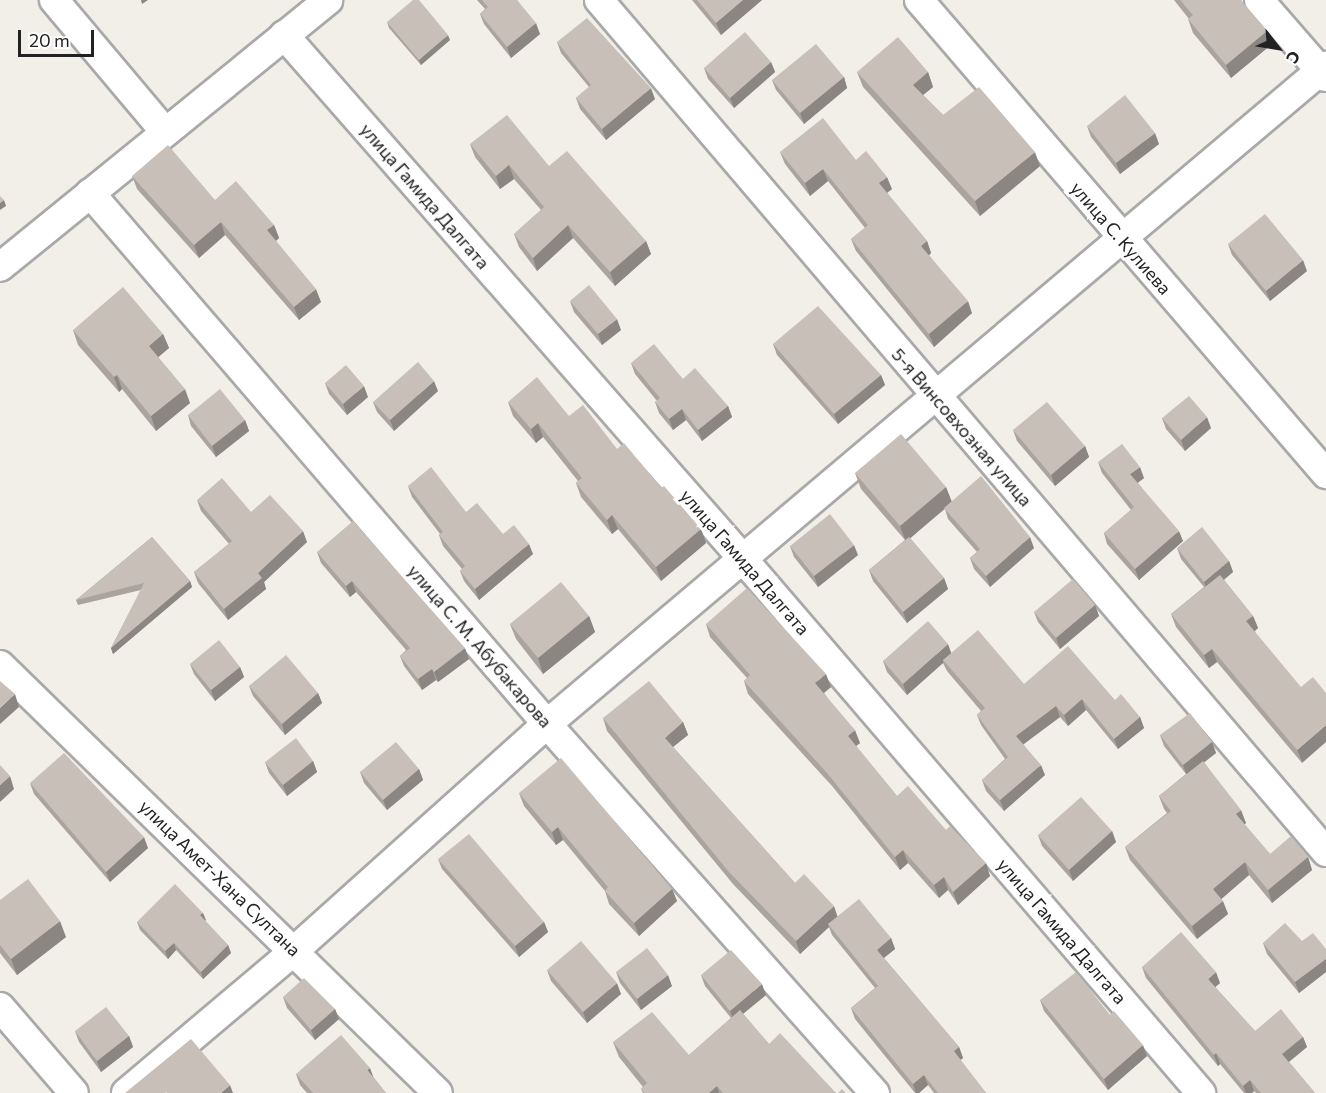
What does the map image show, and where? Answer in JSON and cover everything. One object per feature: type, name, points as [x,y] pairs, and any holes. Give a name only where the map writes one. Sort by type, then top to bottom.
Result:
[{"type":"street","points":[[54,0],[165,132]]},
{"type":"street","points":[[0,267],[328,0]]},
{"type":"street","name":"5-я Винсовхозная улица","points":[[599,0],[1326,852]]},
{"type":"street","name":"улица С. Кулиева","points":[[919,0],[1121,239],[1326,474]]},
{"type":"street","points":[[126,1093],[295,950],[547,724],[1121,239],[1324,71],[1259,0]]},
{"type":"street","name":"улица Гамида Далгата","points":[[284,35],[743,559],[1201,1093]]},
{"type":"street","name":"улица С. М. Абубакарова","points":[[90,194],[547,724],[875,1093]]},
{"type":"street","name":"улица Амет-Хана Султана","points":[[0,665],[295,950],[438,1093]]},
{"type":"street","points":[[0,1007],[74,1093]]},
{"type":"building","points":[[413,0],[419,0],[448,35],[419,60],[387,22]]},
{"type":"building","points":[[482,0],[517,0],[536,23],[507,47],[480,14],[488,7]]},
{"type":"building","points":[[697,0],[743,0],[716,23]]},
{"type":"building","points":[[1180,0],[1241,0],[1267,31],[1226,65],[1188,19],[1193,15]]},
{"type":"building","points":[[587,18],[651,88],[602,129],[576,98],[591,85],[557,42]]},
{"type":"building","points":[[745,32],[771,62],[730,98],[704,68]]},
{"type":"building","points":[[898,37],[928,72],[913,85],[943,115],[979,87],[1035,152],[975,201],[857,72]]},
{"type":"building","points":[[816,44],[844,77],[800,113],[772,80]]},
{"type":"building","points":[[1125,95],[1155,133],[1116,163],[1087,126]]},
{"type":"building","points":[[507,115],[549,166],[567,151],[646,241],[610,272],[568,225],[533,258],[514,234],[544,207],[509,165],[496,176],[470,144]]},
{"type":"building","points":[[823,118],[856,160],[866,151],[887,177],[879,183],[927,241],[921,246],[968,301],[929,334],[851,239],[868,225],[823,169],[805,183],[780,152]]},
{"type":"building","points":[[168,145],[215,200],[236,181],[274,225],[267,230],[316,289],[294,307],[221,222],[194,245],[132,176]]},
{"type":"building","points":[[1265,214],[1303,260],[1266,291],[1228,244]]},
{"type":"building","points":[[589,285],[617,319],[598,334],[570,301]]},
{"type":"building","points":[[123,287],[163,334],[149,346],[185,389],[151,416],[117,375],[114,377],[73,330]]},
{"type":"building","points":[[818,306],[881,375],[834,414],[773,344]]},
{"type":"building","points":[[654,344],[683,379],[695,368],[728,406],[698,430],[682,409],[669,419],[655,402],[660,398],[631,363]]},
{"type":"building","points":[[418,362],[434,381],[390,420],[373,402]]},
{"type":"building","points":[[346,365],[364,386],[343,404],[325,383]]},
{"type":"building","points":[[537,377],[569,416],[583,405],[617,449],[624,443],[661,488],[664,486],[701,529],[656,567],[612,515],[607,520],[576,483],[582,478],[538,423],[531,429],[508,402]]},
{"type":"building","points":[[220,389],[245,420],[212,446],[188,415]]},
{"type":"building","points":[[1189,396],[1207,417],[1181,440],[1162,418]]},
{"type":"building","points":[[1047,402],[1085,446],[1051,475],[1013,430]]},
{"type":"building","points":[[901,434],[946,487],[900,526],[855,473]]},
{"type":"building","points":[[1122,444],[1140,467],[1130,474],[1179,531],[1135,569],[1104,533],[1134,507],[1098,462]]},
{"type":"building","points":[[431,467],[466,512],[477,503],[503,534],[514,525],[529,544],[475,589],[460,571],[465,566],[439,535],[443,532],[408,486]]},
{"type":"building","points":[[981,476],[1030,537],[986,576],[970,558],[980,549],[944,508]]},
{"type":"building","points":[[222,478],[251,512],[270,495],[303,531],[258,573],[262,578],[224,609],[194,572],[232,541],[197,500]]},
{"type":"building","points":[[830,514],[854,545],[814,576],[790,546]]},
{"type":"building","points":[[353,521],[465,648],[434,672],[432,669],[418,679],[400,656],[410,648],[352,581],[346,586],[317,552]]},
{"type":"building","points":[[1202,527],[1229,561],[1204,582],[1177,548]]},
{"type":"building","points":[[152,537],[190,581],[111,648],[144,583],[76,600]]},
{"type":"building","points":[[909,537],[944,578],[903,612],[869,570]]},
{"type":"building","points":[[1220,575],[1253,616],[1246,621],[1301,687],[1313,677],[1326,693],[1326,725],[1297,750],[1212,649],[1204,655],[1171,614]]},
{"type":"building","points":[[1073,579],[1095,605],[1056,638],[1034,612]]},
{"type":"building","points":[[561,582],[589,616],[538,658],[510,624]]},
{"type":"building","points":[[747,588],[826,674],[815,683],[855,730],[848,736],[897,796],[908,786],[946,830],[950,826],[986,863],[953,892],[944,877],[934,885],[903,850],[895,857],[827,773],[744,681],[750,675],[706,624]]},
{"type":"building","points":[[928,621],[948,644],[903,684],[883,661]]},
{"type":"building","points":[[978,630],[1024,684],[1068,646],[1115,700],[1121,694],[1140,717],[1114,739],[1082,699],[1064,715],[1056,706],[1016,736],[1041,765],[1000,800],[982,780],[1008,757],[977,715],[985,708],[943,660]]},
{"type":"building","points":[[219,640],[240,667],[211,690],[190,664]]},
{"type":"building","points":[[286,655],[318,693],[282,724],[249,686]]},
{"type":"building","points":[[0,681],[15,694],[0,708]]},
{"type":"building","points":[[649,681],[683,722],[665,738],[795,883],[804,874],[834,906],[796,941],[729,872],[603,718]]},
{"type":"building","points":[[1190,713],[1212,742],[1183,765],[1160,735]]},
{"type":"building","points":[[296,738],[313,761],[283,785],[265,762]]},
{"type":"building","points":[[396,742],[419,769],[383,800],[360,772]]},
{"type":"building","points":[[64,753],[144,837],[106,872],[30,783]]},
{"type":"building","points":[[561,758],[672,889],[634,923],[605,891],[608,887],[558,827],[552,832],[519,793]]},
{"type":"building","points":[[1203,761],[1241,810],[1236,814],[1270,854],[1291,836],[1308,857],[1268,890],[1245,862],[1213,889],[1223,901],[1192,926],[1125,847],[1171,811],[1159,796]]},
{"type":"building","points":[[0,765],[10,776],[0,785]]},
{"type":"building","points":[[1081,797],[1112,831],[1069,870],[1038,835]]},
{"type":"building","points":[[469,834],[544,922],[515,946],[438,859]]},
{"type":"building","points":[[28,879],[60,921],[11,959],[0,945],[0,900]]},
{"type":"building","points":[[175,884],[203,913],[200,915],[228,945],[201,972],[174,943],[165,951],[137,922]]},
{"type":"building","points":[[859,899],[891,938],[877,950],[959,1047],[954,1051],[986,1093],[938,1093],[924,1075],[913,1084],[851,1008],[878,986],[828,924]]},
{"type":"building","points":[[1285,923],[1302,941],[1313,933],[1326,949],[1326,959],[1295,982],[1263,943]]},
{"type":"building","points":[[1181,932],[1216,972],[1208,979],[1255,1031],[1281,1009],[1303,1037],[1282,1054],[1315,1093],[1261,1093],[1250,1080],[1243,1086],[1216,1053],[1214,1055],[1142,967]]},
{"type":"building","points":[[581,941],[617,983],[583,1012],[547,970]]},
{"type":"building","points":[[647,948],[668,975],[637,999],[616,972]]},
{"type":"building","points":[[731,950],[762,984],[730,1011],[701,975]]},
{"type":"building","points":[[1076,972],[1110,1015],[1114,1011],[1143,1045],[1104,1079],[1040,1000]]},
{"type":"building","points":[[304,978],[335,1009],[311,1030],[283,997]]},
{"type":"building","points":[[106,1007],[129,1036],[97,1061],[75,1031]]},
{"type":"building","points":[[740,1010],[769,1044],[780,1033],[836,1093],[723,1093],[717,1086],[709,1093],[645,1093],[641,1089],[647,1083],[613,1042],[652,1012],[689,1055]]},
{"type":"building","points":[[341,1035],[370,1068],[367,1070],[386,1093],[313,1093],[296,1074]]},
{"type":"building","points":[[191,1039],[230,1085],[221,1093],[125,1093]]}]
